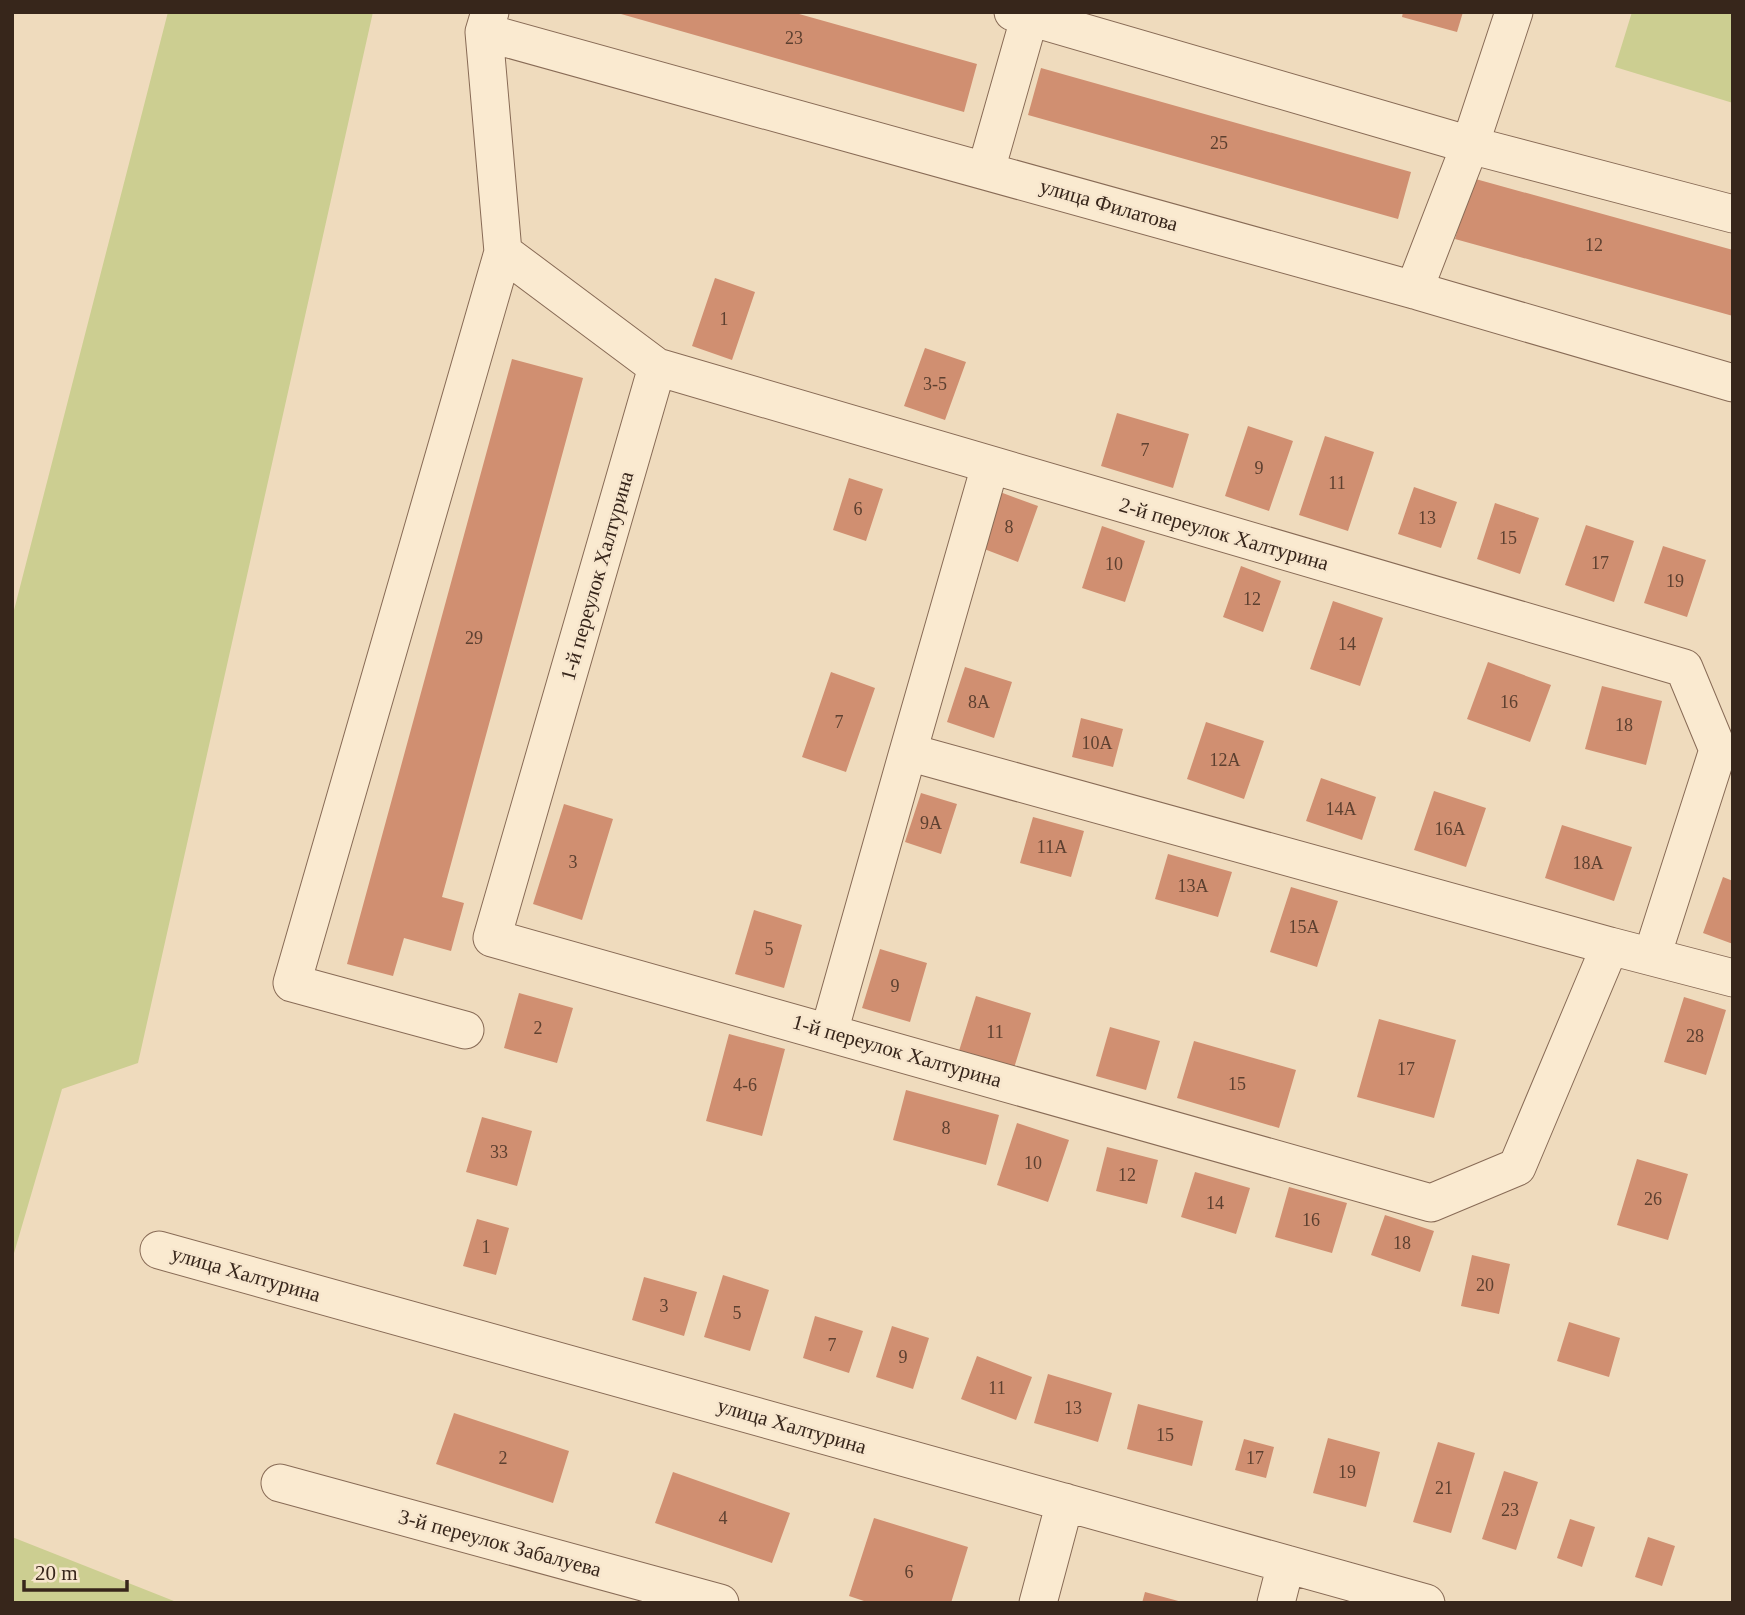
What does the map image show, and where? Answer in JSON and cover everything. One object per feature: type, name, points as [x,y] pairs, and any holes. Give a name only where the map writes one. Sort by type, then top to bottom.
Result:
[{"type":"street","points":[[1414,290],[1470,145],[1514,12]]},
{"type":"street","points":[[986,170],[1025,14],[1470,145],[1733,214]]},
{"type":"street","points":[[465,1030],[292,983],[503,252],[487,22]]},
{"type":"street","name":"улица Филатова","points":[[487,22],[986,170],[1733,383]]},
{"type":"street","name":"2-й переулок Халтурина","points":[[503,252],[657,367],[1684,668],[1718,750],[1652,956]]},
{"type":"street","name":"1-й переулок Халтурина","points":[[657,367],[492,938],[1431,1203],[1517,1167],[1610,946]]},
{"type":"street","points":[[829,1032],[990,466]]},
{"type":"street","points":[[908,752],[1733,978]]},
{"type":"street","name":"улица Халтурина","points":[[159,1250],[1426,1603]]},
{"type":"street","name":"3-й переулок Забалуева","points":[[280,1483],[720,1603]]},
{"type":"street","points":[[1038,1603],[1065,1502]]},
{"type":"street","points":[[1276,1603],[1286,1564]]},
{"type":"green space","points":[[168,12],[373,12],[138,1063],[62,1089],[12,1260],[12,618]]},
{"type":"green space","points":[[1632,12],[1733,12],[1733,103],[1615,67]]},
{"type":"green space","points":[[12,1537],[179,1603],[12,1603]]},
{"type":"building","points":[[614,12],[792,12],[977,64],[964,112]]},
{"type":"building","points":[[1403,12],[1463,12],[1457,32],[1402,17]]},
{"type":"building","points":[[1041,68],[1411,172],[1398,219],[1028,115]]},
{"type":"building","points":[[1472,178],[1733,250],[1733,316],[1455,239]]},
{"type":"building","points":[[715,278],[755,292],[732,360],[692,346]]},
{"type":"building","points":[[925,348],[966,362],[945,420],[904,406]]},
{"type":"building","points":[[512,359],[583,378],[442,897],[464,903],[451,951],[404,938],[393,976],[347,964]]},
{"type":"building","points":[[1117,413],[1189,434],[1173,488],[1101,466]]},
{"type":"building","points":[[1248,426],[1293,441],[1269,511],[1225,496]]},
{"type":"building","points":[[1325,436],[1374,452],[1348,531],[1299,515]]},
{"type":"building","points":[[849,478],[883,489],[866,541],[833,530]]},
{"type":"building","points":[[1414,487],[1457,502],[1441,548],[1398,534]]},
{"type":"building","points":[[1000,492],[1038,506],[1018,562],[979,547]]},
{"type":"building","points":[[1495,503],[1539,518],[1520,574],[1477,559]]},
{"type":"building","points":[[1586,525],[1634,541],[1614,602],[1565,585]]},
{"type":"building","points":[[1102,526],[1145,541],[1125,602],[1082,588]]},
{"type":"building","points":[[1663,546],[1706,560],[1687,617],[1644,603]]},
{"type":"building","points":[[1241,566],[1281,581],[1263,632],[1223,617]]},
{"type":"building","points":[[1333,601],[1383,618],[1360,686],[1310,669]]},
{"type":"building","points":[[1488,662],[1551,685],[1530,742],[1467,719]]},
{"type":"building","points":[[965,667],[1012,682],[994,738],[947,722]]},
{"type":"building","points":[[831,672],[875,688],[846,772],[802,757]]},
{"type":"building","points":[[1602,686],[1662,701],[1646,765],[1585,749]]},
{"type":"building","points":[[1081,718],[1123,729],[1113,767],[1072,757]]},
{"type":"building","points":[[1206,722],[1264,741],[1244,799],[1187,779]]},
{"type":"building","points":[[1321,778],[1376,797],[1362,840],[1306,821]]},
{"type":"building","points":[[1434,791],[1486,808],[1466,867],[1414,850]]},
{"type":"building","points":[[921,793],[957,804],[941,854],[905,842]]},
{"type":"building","points":[[564,804],[613,819],[582,920],[533,904]]},
{"type":"building","points":[[1033,817],[1084,831],[1071,877],[1020,863]]},
{"type":"building","points":[[1562,825],[1632,847],[1614,901],[1545,878]]},
{"type":"building","points":[[1168,854],[1232,872],[1218,917],[1155,899]]},
{"type":"building","points":[[1723,877],[1733,881],[1733,944],[1703,933]]},
{"type":"building","points":[[1291,887],[1338,901],[1317,967],[1270,952]]},
{"type":"building","points":[[754,910],[802,925],[784,988],[735,974]]},
{"type":"building","points":[[880,949],[927,963],[910,1022],[862,1008]]},
{"type":"building","points":[[519,993],[573,1008],[557,1063],[504,1048]]},
{"type":"building","points":[[976,996],[1031,1013],[1014,1068],[959,1051]]},
{"type":"building","points":[[1684,997],[1726,1010],[1706,1075],[1664,1062]]},
{"type":"building","points":[[1379,1019],[1456,1040],[1434,1118],[1357,1097]]},
{"type":"building","points":[[1110,1027],[1160,1041],[1146,1090],[1096,1076]]},
{"type":"building","points":[[729,1034],[785,1049],[762,1136],[706,1121]]},
{"type":"building","points":[[1194,1041],[1296,1070],[1279,1128],[1177,1098]]},
{"type":"building","points":[[906,1090],[999,1115],[986,1165],[893,1140]]},
{"type":"building","points":[[482,1117],[532,1131],[517,1186],[466,1172]]},
{"type":"building","points":[[1017,1123],[1069,1140],[1048,1202],[997,1185]]},
{"type":"building","points":[[1107,1147],[1158,1160],[1147,1204],[1096,1191]]},
{"type":"building","points":[[1637,1159],[1688,1174],[1668,1240],[1617,1225]]},
{"type":"building","points":[[1195,1172],[1250,1188],[1236,1234],[1181,1217]]},
{"type":"building","points":[[1289,1187],[1347,1203],[1332,1253],[1275,1237]]},
{"type":"building","points":[[1385,1215],[1434,1231],[1420,1272],[1371,1255]]},
{"type":"building","points":[[477,1219],[509,1228],[496,1275],[463,1266]]},
{"type":"building","points":[[1472,1255],[1510,1264],[1499,1314],[1461,1306]]},
{"type":"building","points":[[723,1275],[769,1290],[750,1351],[704,1337]]},
{"type":"building","points":[[644,1277],[697,1292],[684,1336],[632,1320]]},
{"type":"building","points":[[815,1316],[863,1331],[849,1373],[803,1358]]},
{"type":"building","points":[[1569,1322],[1620,1338],[1609,1377],[1557,1361]]},
{"type":"building","points":[[892,1326],[929,1338],[913,1389],[876,1377]]},
{"type":"building","points":[[977,1356],[1032,1377],[1016,1420],[961,1399]]},
{"type":"building","points":[[1048,1374],[1112,1393],[1098,1442],[1034,1423]]},
{"type":"building","points":[[1138,1404],[1203,1421],[1192,1466],[1127,1449]]},
{"type":"building","points":[[454,1413],[569,1451],[553,1503],[436,1464]]},
{"type":"building","points":[[1328,1438],[1380,1452],[1366,1507],[1313,1493]]},
{"type":"building","points":[[1244,1439],[1274,1447],[1266,1478],[1235,1470]]},
{"type":"building","points":[[1438,1442],[1475,1453],[1451,1533],[1413,1522]]},
{"type":"building","points":[[1504,1471],[1538,1482],[1516,1550],[1482,1539]]},
{"type":"building","points":[[673,1472],[790,1513],[772,1563],[655,1523]]},
{"type":"building","points":[[874,1518],[968,1547],[951,1603],[870,1603],[849,1596]]},
{"type":"building","points":[[1570,1519],[1595,1527],[1582,1567],[1557,1558]]},
{"type":"building","points":[[1648,1537],[1675,1546],[1662,1586],[1635,1577]]},
{"type":"building","points":[[1145,1592],[1182,1602],[1182,1603],[1142,1603]]}]
